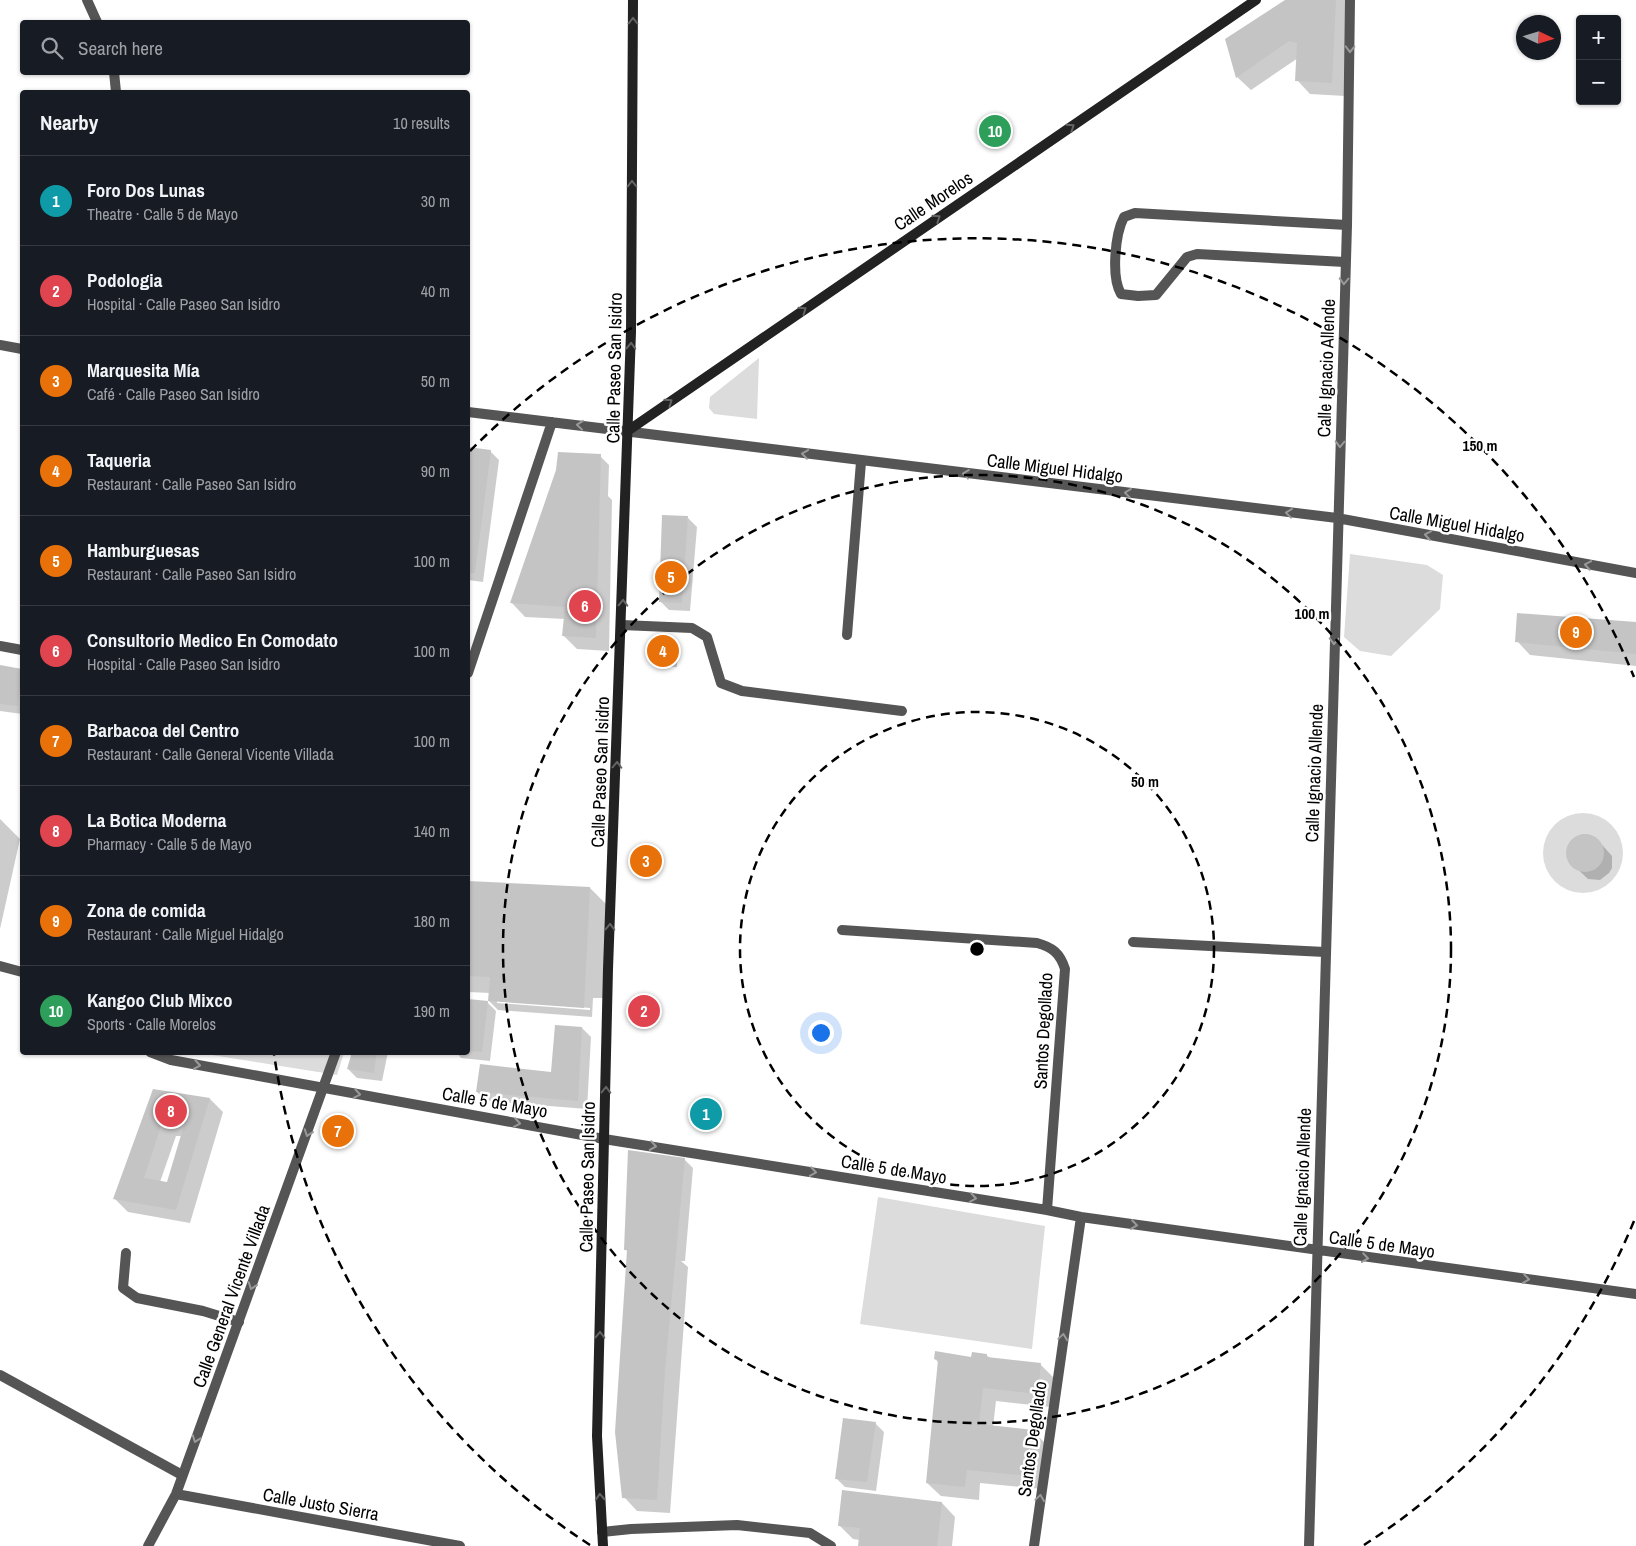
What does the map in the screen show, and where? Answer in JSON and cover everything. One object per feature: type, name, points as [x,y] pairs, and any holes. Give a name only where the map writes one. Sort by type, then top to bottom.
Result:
[{"type":"main road","name":"Calle Paseo San Isidro","points":[[603,1546],[597,1436],[608,969],[629,430],[633,0]]},
{"type":"main road","name":"Calle Morelos","points":[[629,430],[1256,0]]},
{"type":"street","points":[[87,0],[97,20]]},
{"type":"street","name":"Calle Ignacio Allende","points":[[1309,1546],[1337,518],[1347,225],[1350,0]]},
{"type":"street","points":[[114,75],[116,90]]},
{"type":"street","points":[[1345,262],[1197,254],[1188,257],[1166,286],[1156,295],[1138,296],[1121,294],[1117,286],[1116,273],[1118,228],[1124,217],[1135,213],[1347,225]]},
{"type":"street","points":[[0,345],[20,349]]},
{"type":"street","name":"Calle Miguel Hidalgo","points":[[470,412],[629,430],[862,462],[1337,518],[1636,574]]},
{"type":"street","points":[[470,667],[552,422]]},
{"type":"street","points":[[847,635],[862,462]]},
{"type":"street","points":[[622,625],[692,628],[707,637],[721,682],[742,692],[902,711]]},
{"type":"street","points":[[0,646],[20,650]]},
{"type":"street","name":"Santos Degollado","points":[[842,930],[1036,943],[1049,946],[1061,956],[1065,969],[1047,1210]]},
{"type":"street","points":[[1133,942],[1325,952]]},
{"type":"street","points":[[0,966],[20,971]]},
{"type":"street","name":"Calle 5 de Mayo","points":[[158,1055],[171,1060],[604,1139],[1081,1217],[1636,1294]]},
{"type":"street","name":"Calle General Vicente Villada","points":[[148,1546],[176,1494],[335,1055]]},
{"type":"street","name":"Santos Degollado","points":[[1034,1546],[1081,1217]]},
{"type":"street","points":[[126,1254],[122,1288],[137,1298],[203,1311],[239,1322]]},
{"type":"street","points":[[0,1375],[182,1474]]},
{"type":"street","name":"Calle Justo Sierra","points":[[176,1494],[460,1546]]},
{"type":"street","points":[[602,1532],[737,1525],[810,1533],[831,1546]]},
{"type":"shaded area","points":[[759,358],[757,419],[714,414],[709,408],[710,397]]},
{"type":"shaded area","points":[[1350,554],[1427,565],[1443,575],[1440,609],[1391,656],[1360,651],[1344,637]]},
{"type":"shaded area","points":[[1575,813],[1591,813],[1612,824],[1623,845],[1623,861],[1612,882],[1591,893],[1575,893],[1561,887],[1549,875],[1543,861],[1543,845],[1549,831],[1561,819]]},
{"type":"shaded area","points":[[212,1055],[343,1055],[337,1075]]},
{"type":"shaded area","points":[[878,1197],[1045,1226],[1032,1349],[860,1324]]},
{"type":"building","points":[[1285,0],[1336,0],[1332,83],[1295,81],[1297,43],[1289,41],[1236,78],[1225,39]]},
{"type":"building","points":[[470,447],[491,450],[475,573],[470,573]]},
{"type":"building","points":[[558,452],[601,454],[596,638],[562,636],[565,607],[510,603],[556,470]]},
{"type":"building","points":[[662,515],[688,516],[682,603],[659,602]]},
{"type":"building","points":[[1517,613],[1636,622],[1636,654],[1515,642]]},
{"type":"building","points":[[654,638],[675,640],[673,663],[651,662]]},
{"type":"building","points":[[0,665],[20,669],[18,706],[0,704]]},
{"type":"building","points":[[1585,834],[1599,839],[1604,853],[1599,867],[1585,872],[1571,867],[1566,853],[1571,839]]},
{"type":"building","points":[[470,881],[590,887],[584,1008],[488,1001],[490,977],[470,976]]},
{"type":"building","points":[[470,999],[488,1001],[482,1052],[470,1051]]},
{"type":"building","points":[[555,1025],[582,1027],[578,1101],[476,1092],[480,1064],[551,1072]]},
{"type":"building","points":[[351,1055],[377,1055],[374,1073],[347,1069]]},
{"type":"building","points":[[153,1089],[210,1098],[176,1210],[113,1199]],"holes":[[[162,1123],[184,1125],[167,1182],[144,1178]]]},
{"type":"building","points":[[628,1150],[685,1158],[665,1370],[657,1500],[622,1498],[615,1432],[627,1250],[624,1250]]},
{"type":"building","points":[[935,1351],[971,1357],[972,1352],[987,1354],[987,1357],[1041,1363],[1038,1394],[983,1388],[979,1424],[1034,1430],[1029,1476],[967,1470],[965,1487],[926,1483],[938,1360],[934,1359]]},
{"type":"building","points":[[843,1418],[876,1422],[867,1482],[835,1479]]},
{"type":"building","points":[[842,1490],[942,1502],[937,1546],[858,1546],[860,1528],[838,1526]]},
{"type":"place","name":"Kangoo Club Mixco","points":[[995,131]]},
{"type":"place","name":"Hamburguesas","points":[[671,577]]},
{"type":"place","name":"Consultorio Medico En Comodato","points":[[585,606]]},
{"type":"place","name":"Zona de comida","points":[[1576,632]]},
{"type":"place","name":"Taqueria","points":[[663,651]]},
{"type":"place","name":"Marquesita Mía","points":[[646,861]]},
{"type":"place","name":"Podologia","points":[[644,1011]]},
{"type":"place","name":"La Botica Moderna","points":[[171,1111]]},
{"type":"place","name":"Foro Dos Lunas","points":[[706,1114]]},
{"type":"place","name":"Barbacoa del Centro","points":[[338,1131]]}]
